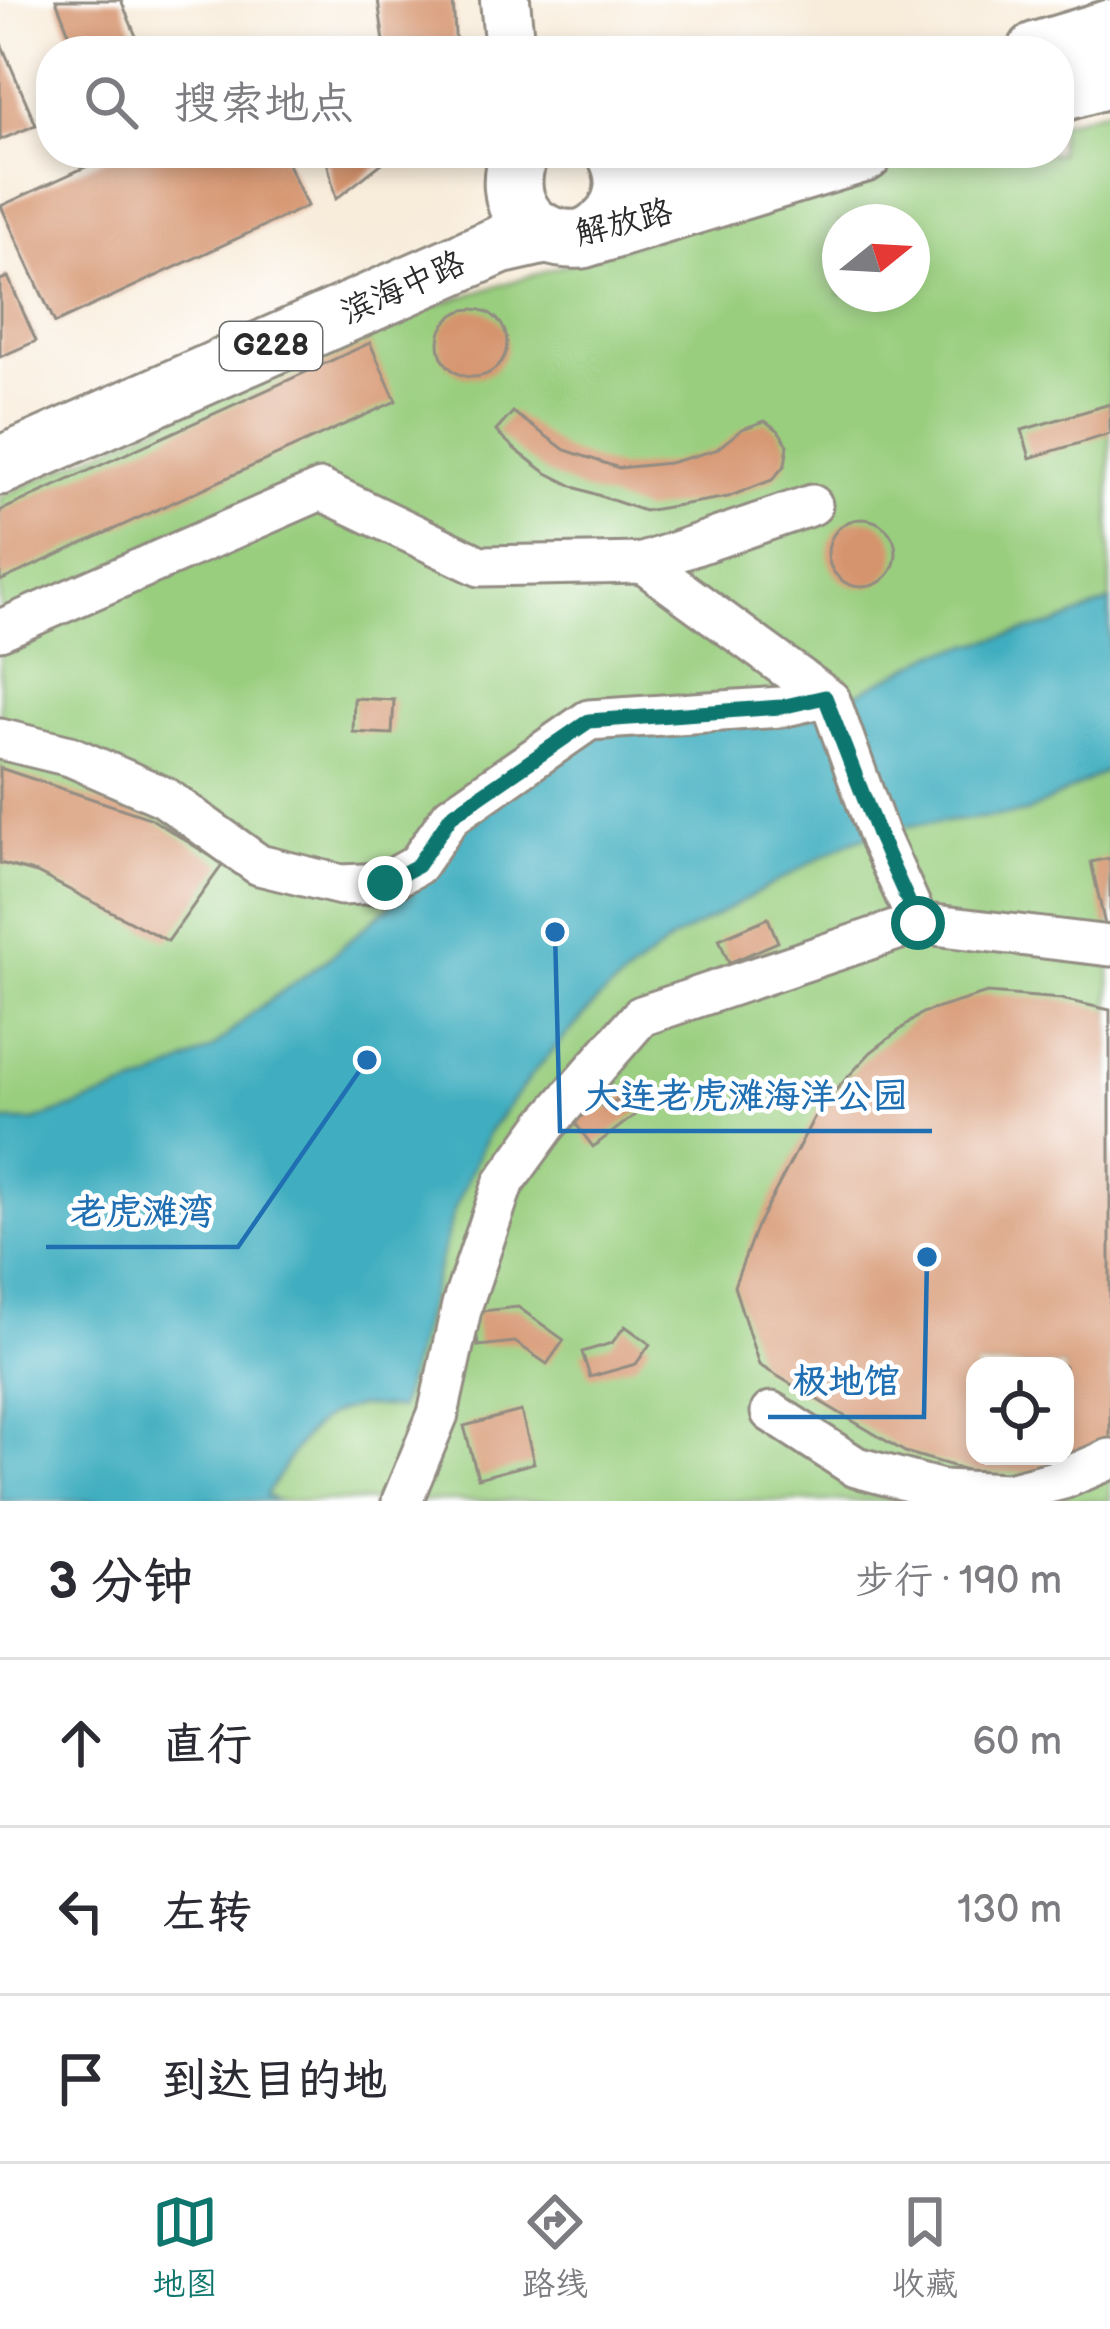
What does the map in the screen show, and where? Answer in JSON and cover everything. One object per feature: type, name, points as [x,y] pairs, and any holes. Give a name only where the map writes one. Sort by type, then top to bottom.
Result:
[{"type":"highway","points":[[1074,40],[1110,29]]},
{"type":"highway","points":[[1074,89],[1110,78]]},
{"type":"highway","points":[[513,168],[548,228]]},
{"type":"highway","name":"滨海中路","points":[[0,466],[500,245],[548,228],[598,232],[620,208],[622,168]]},
{"type":"highway","name":"解放路","points":[[548,228],[801,168]]},
{"type":"highway","name":"滨海中路","points":[[0,436],[548,228]]},
{"type":"main road","points":[[505,0],[509,36]]},
{"type":"main road","points":[[538,0],[541,36]]},
{"type":"street","points":[[0,630],[321,490],[480,566],[643,563],[812,505]]},
{"type":"street","points":[[643,563],[828,699],[880,839],[918,923]]},
{"type":"street","points":[[0,739],[70,756],[164,797],[259,866],[340,885],[385,883],[417,866],[451,816],[589,721],[781,707],[828,699]]},
{"type":"street","points":[[402,1501],[438,1414],[462,1306],[503,1184],[546,1125],[641,1016],[918,923],[1110,946]]},
{"type":"street","points":[[771,1412],[856,1467],[942,1490],[1008,1493],[1063,1479],[1110,1459]]},
{"type":"green space","points":[[1110,109],[1110,1501],[0,1501],[0,497],[395,318],[890,168],[1074,168],[1074,119]]},
{"type":"water","points":[[1110,601],[1110,769],[1026,813],[889,828],[847,843],[670,941],[599,999],[534,1072],[488,1133],[454,1210],[399,1409],[349,1408],[316,1425],[266,1495],[276,1501],[0,1501],[0,1121],[34,1121],[151,1080],[213,1048],[424,876],[455,828],[561,747],[621,729],[808,718],[937,653],[1056,624]]},
{"type":"building","points":[[56,0],[121,0],[136,36],[70,36]]},
{"type":"building","points":[[378,0],[453,0],[455,36],[383,36]]},
{"type":"building","points":[[0,41],[36,125],[0,140]]},
{"type":"building","points":[[83,168],[290,168],[307,206],[55,323],[1,206]]},
{"type":"building","points":[[329,168],[376,168],[336,199]]},
{"type":"building","points":[[8,277],[36,341],[0,357],[0,280]]},
{"type":"building","points":[[473,309],[497,319],[507,343],[497,367],[473,377],[449,367],[439,343],[449,319]]},
{"type":"building","points":[[370,343],[396,401],[0,581],[0,511]]},
{"type":"building","points":[[1110,404],[1110,434],[1030,458],[1022,430]]},
{"type":"building","points":[[513,412],[565,450],[619,468],[669,463],[716,450],[742,429],[765,421],[788,445],[785,465],[772,480],[728,497],[644,511],[545,472],[496,431]]},
{"type":"building","points":[[862,519],[886,529],[896,553],[886,577],[862,587],[838,577],[828,553],[838,529]]},
{"type":"building","points":[[354,698],[394,700],[392,734],[353,732]]},
{"type":"building","points":[[0,768],[150,818],[223,864],[168,941],[37,873],[0,863]]},
{"type":"building","points":[[1110,858],[1110,924],[1105,925],[1091,862]]},
{"type":"building","points":[[768,918],[778,942],[729,963],[719,939]]},
{"type":"building","points":[[987,993],[1061,999],[1110,1010],[1110,1452],[1074,1461],[1074,1357],[966,1357],[966,1465],[1059,1465],[1031,1472],[977,1473],[905,1452],[759,1365],[734,1286],[756,1228],[819,1108],[871,1052],[922,1013]]},
{"type":"building","points":[[634,1087],[648,1105],[593,1147],[569,1115],[594,1096],[605,1110]]},
{"type":"building","points":[[518,1307],[564,1340],[547,1364],[515,1342],[478,1346],[474,1312]]},
{"type":"building","points":[[625,1326],[650,1344],[636,1364],[590,1377],[582,1352],[612,1343]]},
{"type":"building","points":[[521,1411],[534,1463],[478,1478],[464,1426]]},
{"type":"place","name":"大连老虎滩海洋公园","points":[[555,932]]},
{"type":"place","name":"老虎滩湾","points":[[367,1060]]},
{"type":"place","name":"极地馆","points":[[927,1257]]},
{"type":"route","points":[[385,883],[417,866],[451,816],[589,721],[781,707],[825,697],[918,923]]}]
